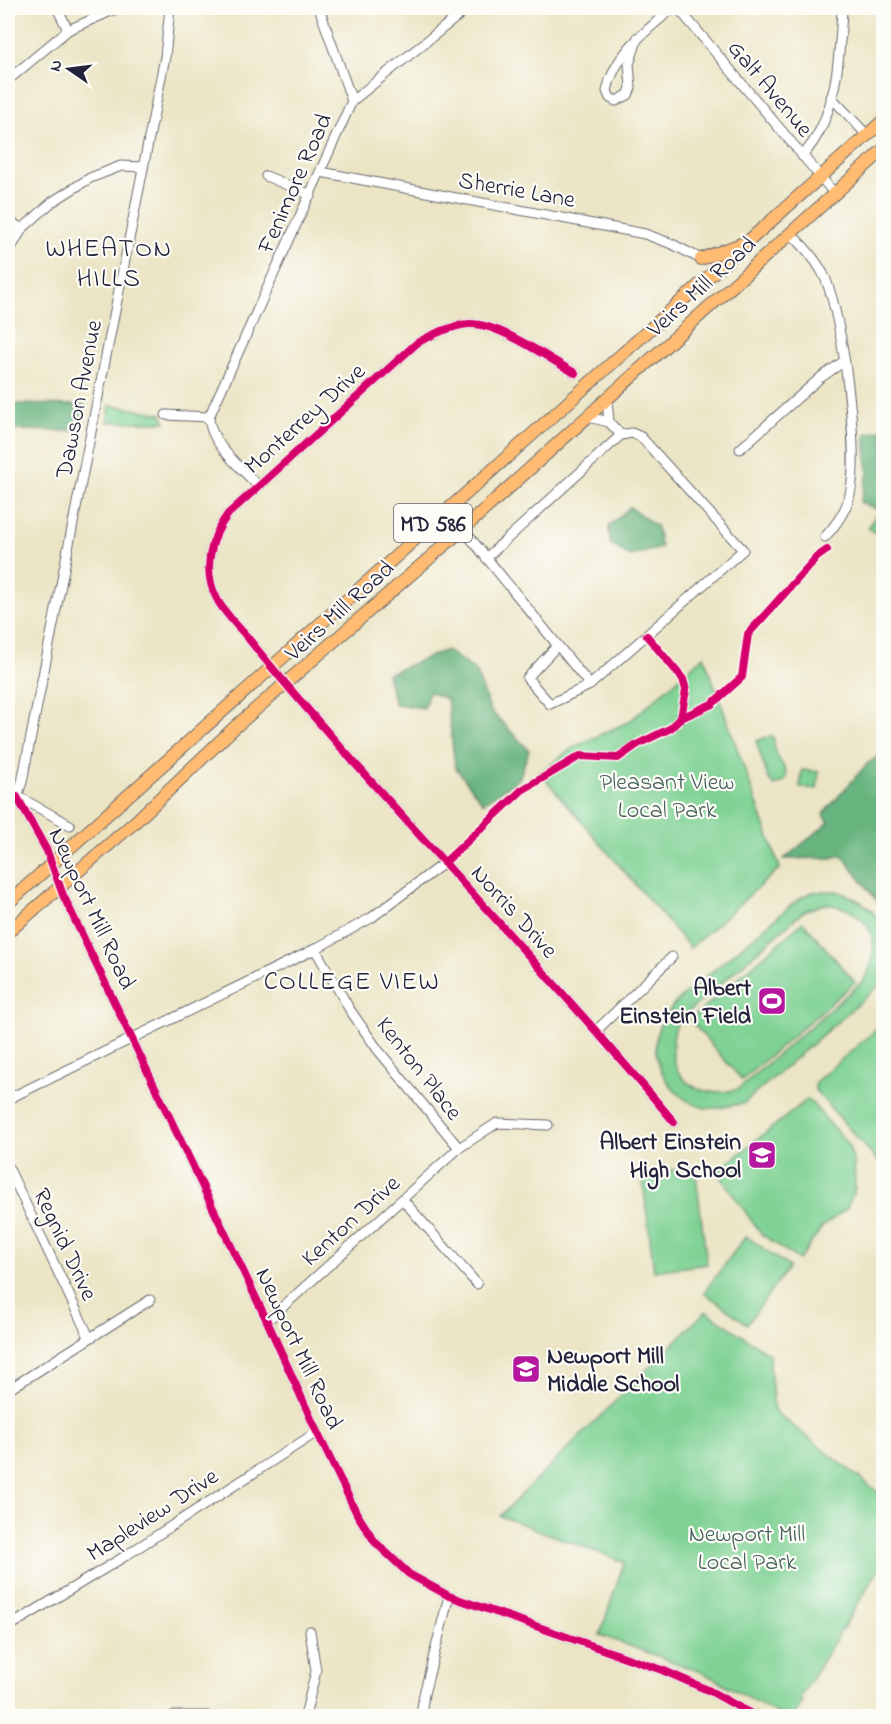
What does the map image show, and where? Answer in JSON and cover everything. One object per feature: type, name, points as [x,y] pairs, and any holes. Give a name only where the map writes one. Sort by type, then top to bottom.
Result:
[{"type":"main road","name":"Veirs Mill Road","points":[[8,903],[274,672],[884,120]]},
{"type":"main road","name":"Veirs Mill Road","points":[[8,932],[59,885],[135,822],[234,728],[286,686],[463,529],[884,149]]},
{"type":"main road","points":[[701,259],[753,238]]},
{"type":"street","points":[[57,8],[68,30]]},
{"type":"street","points":[[8,80],[68,30],[118,8]]},
{"type":"street","name":"Dawson Avenue","points":[[17,797],[22,782],[87,460],[165,57],[170,8]]},
{"type":"street","points":[[319,8],[352,101]]},
{"type":"street","name":"Fenimore Road","points":[[209,417],[352,101],[468,8]]},
{"type":"street","points":[[638,37],[629,64],[631,88],[628,95],[616,100],[610,98],[607,91],[609,82],[618,63],[638,37],[673,8]]},
{"type":"street","name":"Galt Avenue","points":[[678,8],[835,195]]},
{"type":"street","points":[[802,156],[816,140],[831,98],[841,44],[842,8]]},
{"type":"street","points":[[831,98],[867,135]]},
{"type":"street","points":[[8,253],[22,229],[52,202],[90,178],[121,166],[142,167]]},
{"type":"street","name":"Sherrie Lane","points":[[321,172],[645,234],[672,244],[701,259]]},
{"type":"street","points":[[266,176],[311,195]]},
{"type":"street","points":[[8,220],[22,229]]},
{"type":"street","points":[[790,233],[817,265],[826,281],[843,362],[855,466],[850,496],[833,529],[825,537]]},
{"type":"street","name":"Monterrey Drive","points":[[274,672],[217,600],[209,568],[212,544],[219,527],[258,486],[417,343],[435,333],[472,324],[490,328],[575,373]]},
{"type":"street","points":[[740,449],[820,378],[843,362]]},
{"type":"street","points":[[607,399],[609,422]]},
{"type":"street","points":[[166,415],[209,417],[209,430],[258,486]]},
{"type":"street","points":[[588,417],[609,422],[621,435]]},
{"type":"street","points":[[486,558],[621,435],[632,433],[641,437],[743,550],[590,685],[550,704],[526,678],[557,646]]},
{"type":"street","points":[[463,529],[590,685]]},
{"type":"street","name":"Norris Drive","points":[[274,672],[597,1030],[674,1122]]},
{"type":"street","name":"Newport Mill Road","points":[[8,791],[70,825]]},
{"type":"street","name":"Newport Mill Road","points":[[17,797],[52,863],[59,885],[134,1038],[317,1432],[357,1514],[375,1542],[409,1574],[449,1596],[662,1670],[710,1691],[754,1716]]},
{"type":"street","points":[[8,1099],[315,949],[371,918],[444,863]]},
{"type":"street","name":"Kenton Place","points":[[315,949],[350,1010],[378,1050],[459,1148]]},
{"type":"street","points":[[597,1030],[672,957]]},
{"type":"street","name":"Kenton Drive","points":[[267,1321],[404,1200],[459,1148],[497,1123],[548,1125]]},
{"type":"street","name":"Regnid Drive","points":[[8,1167],[88,1337]]},
{"type":"street","points":[[404,1200],[477,1284]]},
{"type":"street","points":[[8,1390],[88,1337],[150,1300]]},
{"type":"street","name":"Mapleview Drive","points":[[8,1627],[122,1558],[317,1432]]},
{"type":"street","points":[[421,1716],[424,1694],[449,1596]]},
{"type":"street","points":[[305,1716],[316,1671],[310,1631]]},
{"type":"street","points":[[174,1716],[208,1716]]},
{"type":"green space","points":[[8,404],[85,405],[81,431],[8,430]]},
{"type":"green space","points":[[110,405],[162,414],[166,422],[107,422]]},
{"type":"green space","points":[[883,430],[883,497],[876,509],[860,502],[868,473],[865,434]]},
{"type":"green space","points":[[883,503],[883,538],[868,528]]},
{"type":"green space","points":[[630,507],[657,527],[661,548],[630,556],[610,544],[609,526]]},
{"type":"green space","points":[[446,650],[476,671],[490,710],[529,750],[519,779],[483,803],[455,767],[447,699],[429,692],[424,708],[395,704],[387,674]]},
{"type":"green space","name":"Pleasant View Local Park","points":[[704,656],[780,868],[690,948],[540,773],[572,748],[630,721]]},
{"type":"green space","points":[[771,736],[774,738],[775,751],[786,773],[785,781],[774,786],[768,778],[756,741]]},
{"type":"green space","points":[[883,753],[883,909],[842,855],[832,858],[784,859],[829,822],[823,814],[867,764]]},
{"type":"green space","points":[[802,770],[819,772],[817,789],[800,787]]},
{"type":"green space","points":[[837,891],[855,898],[876,915],[883,936],[883,982],[743,1104],[706,1108],[694,1104],[674,1090],[661,1069],[655,1045],[663,1020],[677,1001],[800,898],[813,892]],"holes":[[[825,904],[852,912],[862,920],[873,940],[873,953],[864,980],[738,1089],[720,1092],[705,1091],[692,1086],[682,1078],[673,1053],[673,1038],[678,1021],[804,911]]]},
{"type":"green space","name":"Albert Einstein Field","points":[[803,922],[855,982],[742,1080],[690,1020]]},
{"type":"green space","points":[[883,1024],[883,1167],[815,1090],[815,1082]]},
{"type":"green space","points":[[808,1099],[848,1144],[854,1162],[855,1188],[847,1208],[822,1227],[799,1260],[761,1234],[720,1176],[720,1169]]},
{"type":"green space","points":[[695,1167],[707,1264],[654,1271],[642,1174]]},
{"type":"green space","points":[[746,1236],[789,1267],[747,1324],[704,1292]]},
{"type":"green space","name":"Newport Mill Local Park","points":[[706,1311],[769,1354],[774,1411],[883,1496],[883,1563],[799,1699],[803,1702],[794,1716],[782,1716],[704,1673],[600,1635],[624,1562],[500,1516]]},
{"type":"cycle path","points":[[575,373],[508,335],[481,325],[469,324],[455,327],[417,343],[228,514],[213,544],[210,555],[210,577],[212,588],[223,609],[286,684],[674,1122]]},
{"type":"cycle path","points":[[444,863],[522,790],[580,756],[618,758],[638,744],[671,728],[681,718],[712,704],[742,677],[748,634],[817,557],[827,550]]},
{"type":"cycle path","points":[[647,636],[683,679],[686,690],[681,718]]},
{"type":"cycle path","points":[[17,797],[47,851],[63,895],[267,1321],[317,1432],[357,1514],[375,1542],[409,1574],[449,1596],[662,1670],[710,1691],[755,1716]]},
{"type":"place","name":"Albert Einstein Field","points":[[772,1001]]},
{"type":"place","name":"Albert Einstein High School","points":[[762,1155]]},
{"type":"place","name":"Newport Mill Middle School","points":[[526,1369]]},
{"type":"district","name":"WHEATON HILLS","points":[[109,262]]},
{"type":"district","name":"COLLEGE VIEW","points":[[352,980]]}]
